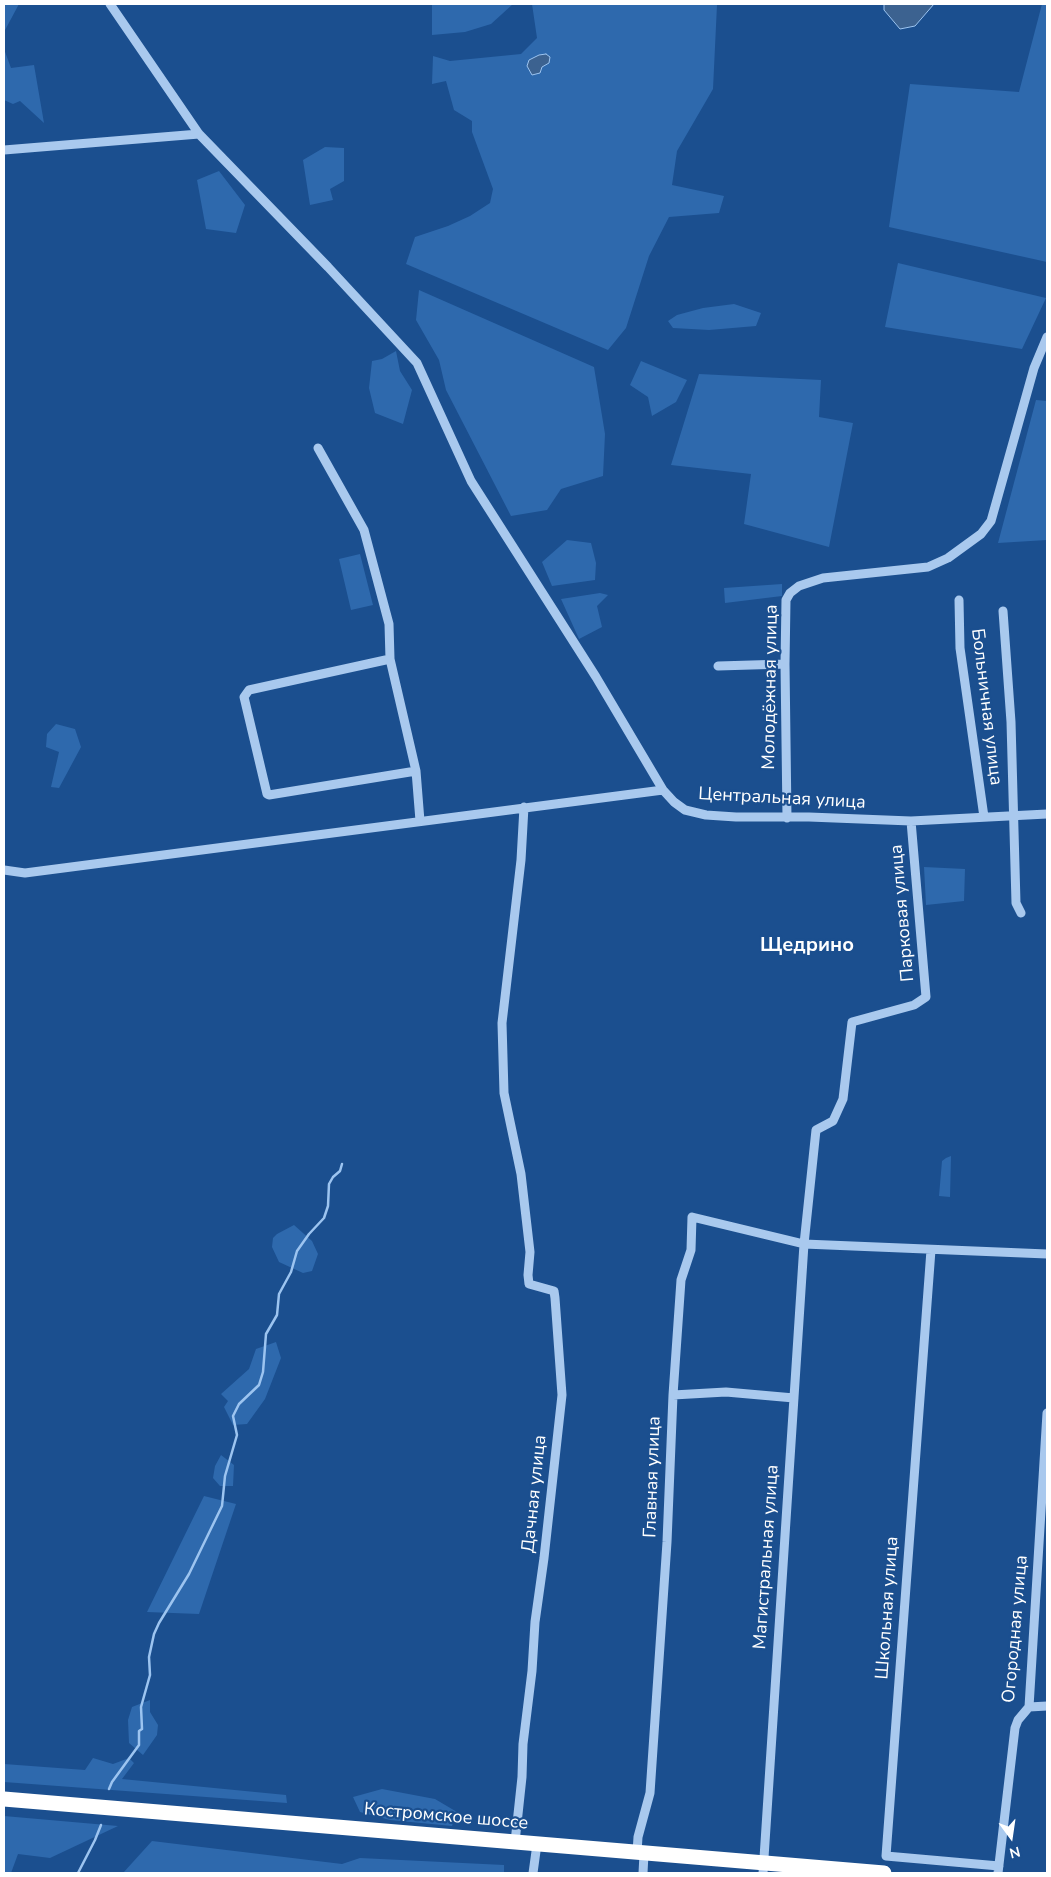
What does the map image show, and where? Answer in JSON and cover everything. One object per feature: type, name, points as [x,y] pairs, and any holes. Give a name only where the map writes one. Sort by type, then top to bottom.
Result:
[{"type":"highway","name":"Костромское шоссе","points":[[4,1799],[537,1844],[763,1869],[884,1873]]},
{"type":"street","name":"Центральная улица","points":[[110,4],[199,134],[417,363],[471,481],[544,594],[664,790],[674,802],[685,810],[706,815],[787,818],[911,821],[1047,814]]},
{"type":"street","points":[[4,150],[199,134]]},
{"type":"street","name":"Молодёжная улица","points":[[787,818],[786,600],[790,593],[800,586],[824,578],[928,567],[939,563],[981,534],[991,520],[998,500],[1034,368],[1047,337]]},
{"type":"street","points":[[318,448],[364,530],[388,624],[390,658],[416,771],[420,821]]},
{"type":"street","name":"Больничная улица","points":[[959,600],[960,648],[984,817]]},
{"type":"street","name":"Больничная улица","points":[[1003,612],[1011,722],[1016,903],[1021,913]]},
{"type":"street","points":[[390,658],[250,690],[244,697],[268,794],[270,795],[416,771]]},
{"type":"street","points":[[718,666],[785,664]]},
{"type":"street","points":[[4,870],[25,873],[664,790]]},
{"type":"street","name":"Дачная улица","points":[[515,1842],[535,1622],[562,1396],[554,1291],[529,1284],[530,1252],[520,1168],[504,1093],[502,1023],[521,860],[524,807]]},
{"type":"street","name":"Парковая улица","points":[[843,1099],[852,1022],[914,1005],[926,997],[911,821]]},
{"type":"street","name":"Магистральная улица","points":[[763,1869],[804,1244],[816,1130],[833,1121],[843,1099]]},
{"type":"street","name":"Главная улица","points":[[643,1873],[638,1837],[650,1793],[667,1542],[673,1395],[681,1280],[691,1250],[692,1217],[804,1244]]},
{"type":"street","points":[[804,1244],[1047,1254]]},
{"type":"street","name":"Школьная улица","points":[[931,1250],[886,1856],[998,1870]]},
{"type":"street","points":[[673,1395],[726,1392],[794,1398]]},
{"type":"street","name":"Огородная улица","points":[[998,1870],[1014,1728],[1029,1707],[1047,1413]]},
{"type":"street","points":[[1029,1707],[1047,1706]]},
{"type":"street","points":[[533,1873],[537,1844]]},
{"type":"shaded area","points":[[4,4],[19,4],[4,32]]},
{"type":"shaded area","points":[[432,4],[513,4],[491,24],[465,32],[432,35]]},
{"type":"shaded area","points":[[532,4],[717,5],[713,89],[677,151],[672,185],[724,196],[719,213],[669,217],[649,256],[626,328],[608,350],[406,264],[415,237],[470,216],[490,203],[493,189],[472,132],[472,121],[454,110],[446,81],[432,84],[433,56],[450,61],[521,54],[537,38]]},
{"type":"shaded area","points":[[884,4],[934,4],[915,26],[900,29],[884,10]]},
{"type":"shaded area","points":[[1042,4],[1047,4],[1047,262],[889,227],[910,84],[1019,92]]},
{"type":"shaded area","points":[[4,49],[11,68],[34,65],[44,123],[20,101],[13,104],[4,100]]},
{"type":"shaded area","points":[[546,54],[550,57],[549,63],[542,67],[540,73],[532,75],[527,66],[529,60]]},
{"type":"shaded area","points":[[325,147],[344,148],[344,181],[330,189],[333,200],[310,205],[303,160]]},
{"type":"shaded area","points":[[219,171],[245,205],[236,233],[206,229],[197,180]]},
{"type":"shaded area","points":[[898,263],[1046,298],[1022,349],[885,327]]},
{"type":"shaded area","points":[[419,290],[594,367],[605,434],[603,476],[561,489],[547,510],[511,516],[446,390],[439,360],[416,320]]},
{"type":"shaded area","points":[[734,304],[761,313],[756,326],[709,330],[673,328],[668,321],[677,315],[703,308]]},
{"type":"shaded area","points":[[396,351],[400,371],[412,390],[403,424],[375,413],[369,388],[372,361],[382,359]]},
{"type":"shaded area","points":[[641,361],[687,380],[676,402],[652,416],[648,397],[630,385]]},
{"type":"shaded area","points":[[699,374],[821,380],[819,417],[853,423],[829,547],[744,524],[751,474],[671,465]]},
{"type":"shaded area","points":[[1036,400],[1047,401],[1047,540],[998,543]]},
{"type":"shaded area","points":[[567,540],[591,543],[596,563],[595,580],[552,586],[542,562]]},
{"type":"shaded area","points":[[360,554],[373,605],[351,610],[339,559]]},
{"type":"shaded area","points":[[782,584],[782,596],[725,603],[724,588]]},
{"type":"shaded area","points":[[600,593],[608,595],[597,606],[602,627],[579,639],[561,599]]},
{"type":"shaded area","points":[[56,724],[75,729],[81,747],[59,788],[51,787],[59,752],[46,747],[47,734]]},
{"type":"shaded area","points":[[924,867],[965,869],[964,901],[926,905]]},
{"type":"shaded area","points":[[951,1156],[950,1197],[939,1196],[942,1161]]},
{"type":"shaded area","points":[[294,1225],[312,1241],[318,1254],[312,1271],[303,1273],[279,1262],[272,1247],[273,1238],[277,1234]]},
{"type":"shaded area","points":[[276,1342],[281,1358],[265,1399],[247,1424],[233,1425],[224,1407],[228,1401],[221,1394],[249,1369],[256,1349]]},
{"type":"shaded area","points":[[221,1455],[234,1465],[233,1486],[220,1486],[213,1478],[215,1466]]},
{"type":"shaded area","points":[[204,1496],[236,1504],[199,1614],[147,1612]]},
{"type":"shaded area","points":[[150,1700],[150,1712],[158,1725],[157,1735],[143,1755],[129,1743],[128,1720],[132,1707]]},
{"type":"shaded area","points":[[93,1758],[113,1764],[129,1758],[134,1763],[122,1779],[286,1795],[287,1803],[4,1782],[4,1764],[85,1770]]},
{"type":"shaded area","points":[[382,1789],[435,1799],[457,1812],[452,1826],[390,1820],[360,1812],[353,1797]]},
{"type":"shaded area","points":[[4,1816],[118,1826],[50,1858],[18,1854],[11,1873],[4,1873]]},
{"type":"shaded area","points":[[152,1841],[342,1864],[360,1858],[504,1865],[504,1873],[123,1873]]},
{"type":"waterway","points":[[109,1789],[139,1745],[139,1731],[142,1729],[141,1707],[150,1675],[149,1657],[154,1634],[189,1574],[222,1506],[225,1476],[237,1435],[233,1416],[239,1404],[259,1385],[263,1372],[266,1334],[277,1315],[279,1294],[291,1272],[297,1251],[324,1218],[328,1206],[329,1184],[340,1171],[342,1164]]},
{"type":"waterway","points":[[78,1873],[101,1825]]},
{"type":"district","name":"Щедрино","points":[[807,946]]}]
